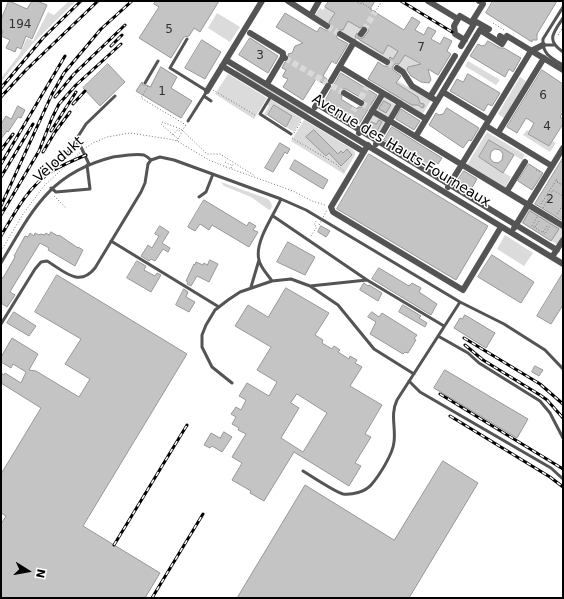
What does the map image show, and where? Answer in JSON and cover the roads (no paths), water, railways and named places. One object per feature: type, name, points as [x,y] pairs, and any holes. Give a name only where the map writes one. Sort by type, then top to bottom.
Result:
[{"type":"street","points":[[207,92],[262,1]]},
{"type":"street","points":[[288,1],[311,14],[327,26]]},
{"type":"street","points":[[311,14],[319,1]]},
{"type":"street","points":[[428,1],[458,19]]},
{"type":"street","points":[[461,46],[481,2]]},
{"type":"street","points":[[465,40],[455,34],[454,26],[460,16],[472,23],[489,29]]},
{"type":"street","points":[[472,23],[480,31],[502,44],[502,38],[507,36],[563,70]]},
{"type":"street","points":[[416,136],[480,31]]},
{"type":"street","points":[[250,33],[283,53],[284,57],[267,84]]},
{"type":"street","points":[[340,34],[359,38],[387,62]]},
{"type":"street","points":[[312,112],[359,38]]},
{"type":"street","points":[[445,192],[530,50],[542,45]]},
{"type":"street","points":[[430,97],[455,56]]},
{"type":"street","points":[[498,133],[544,58]]},
{"type":"street","name":"Avenue des Hauts-Fourneaux","points":[[226,60],[563,264]]},
{"type":"street","name":"Avenue des Hauts-Fourneaux","points":[[222,66],[364,152]]},
{"type":"street","points":[[340,67],[368,86],[383,93],[426,119]]},
{"type":"street","points":[[397,68],[404,72],[412,86],[437,101]]},
{"type":"street","points":[[442,92],[487,123],[498,133],[552,166]]},
{"type":"street","points":[[344,93],[360,101],[355,108]]},
{"type":"street","points":[[356,138],[383,93]]},
{"type":"street","points":[[400,103],[378,141],[364,152],[329,209],[463,290],[502,227]]},
{"type":"street","name":"Avenue des Hauts-Fourneaux","points":[[317,104],[348,120],[361,131],[557,250]]},
{"type":"street","points":[[372,110],[563,226]]},
{"type":"street","points":[[511,232],[563,148]]},
{"type":"street","points":[[507,191],[530,153]]},
{"type":"street","points":[[557,157],[563,161]]},
{"type":"street","points":[[553,257],[563,240]]},
{"type":"lane","points":[[563,6],[543,39],[542,45],[548,54],[563,64]]},
{"type":"lane","points":[[563,18],[553,34],[552,40],[554,45],[563,52]]},
{"type":"lane","points":[[187,39],[170,68],[207,92],[211,101]]},
{"type":"lane","points":[[542,45],[554,45]]},
{"type":"lane","points":[[145,83],[158,61]]},
{"type":"lane","points":[[188,121],[207,92]]},
{"type":"lane","points":[[54,164],[63,160],[86,124],[115,96]]},
{"type":"lane","points":[[270,96],[260,114],[291,134]]},
{"type":"lane","points":[[51,188],[56,192],[90,189],[88,165],[80,144],[75,142]]},
{"type":"lane","points":[[1,263],[40,200],[51,188],[74,172],[88,165],[121,155],[144,155],[151,160]]},
{"type":"lane","points":[[1,324],[38,264],[47,261],[75,278],[82,278],[90,275],[143,187],[148,164],[151,160],[160,157],[174,160],[293,203],[460,302],[504,324],[545,350],[563,369]]},
{"type":"lane","points":[[199,197],[206,192],[214,174]]},
{"type":"lane","points":[[251,288],[259,260],[258,250],[261,239],[281,199]]},
{"type":"lane","points":[[273,216],[367,280],[444,326]]},
{"type":"lane","points":[[111,241],[219,307]]},
{"type":"lane","points":[[259,260],[272,281]]},
{"type":"lane","points":[[232,383],[212,367],[202,347],[202,335],[206,324],[215,310],[240,292],[272,281],[291,279],[310,286],[338,305],[374,349],[414,374]]},
{"type":"lane","points":[[310,286],[367,280]]},
{"type":"lane","points":[[303,472],[342,494],[355,494],[370,486],[389,456],[394,445],[395,431],[393,408],[460,302]]},
{"type":"lane","points":[[438,336],[468,353],[479,363],[540,401],[550,413],[563,438]]},
{"type":"lane","points":[[409,382],[420,392],[551,468],[563,479]]},
{"type":"tunnel","points":[[364,30],[375,12]]},
{"type":"tunnel","points":[[327,26],[340,34]]},
{"type":"tunnel","points":[[285,58],[344,93]]},
{"type":"tunnel","points":[[387,62],[397,68]]},
{"type":"tunnel","points":[[361,98],[367,87]]},
{"type":"tunnel","points":[[361,103],[372,109]]},
{"type":"tunnel","points":[[349,119],[355,108]]},
{"type":"railway","points":[[1,88],[43,38],[81,1]]},
{"type":"railway","points":[[1,97],[26,70],[98,1]]},
{"type":"railway","points":[[1,206],[52,94],[64,73],[101,29],[132,1]]},
{"type":"railway","points":[[401,1],[452,32]]},
{"type":"railway","points":[[55,97],[74,74],[125,25]]},
{"type":"railway","points":[[111,46],[122,35]]},
{"type":"railway","points":[[1,215],[39,151],[59,104],[76,85],[121,44]]},
{"type":"railway","points":[[1,164],[65,56]]},
{"type":"railway","points":[[73,104],[85,91]]},
{"type":"railway","points":[[51,131],[76,92]]},
{"type":"railway","points":[[43,152],[55,132],[70,112]]},
{"type":"railway","points":[[1,177],[33,124]]},
{"type":"railway","points":[[1,150],[13,134]]},
{"type":"railway","points":[[1,236],[23,200],[43,177],[52,171],[86,155]]},
{"type":"railway","points":[[464,338],[540,384],[563,404]]},
{"type":"railway","points":[[465,345],[483,360],[547,400],[563,418]]},
{"type":"railway","points":[[440,394],[563,469]]},
{"type":"railway","points":[[450,416],[550,477],[563,487]]},
{"type":"railway","points":[[114,545],[187,425]]},
{"type":"railway","points":[[152,598],[203,514]]}]
